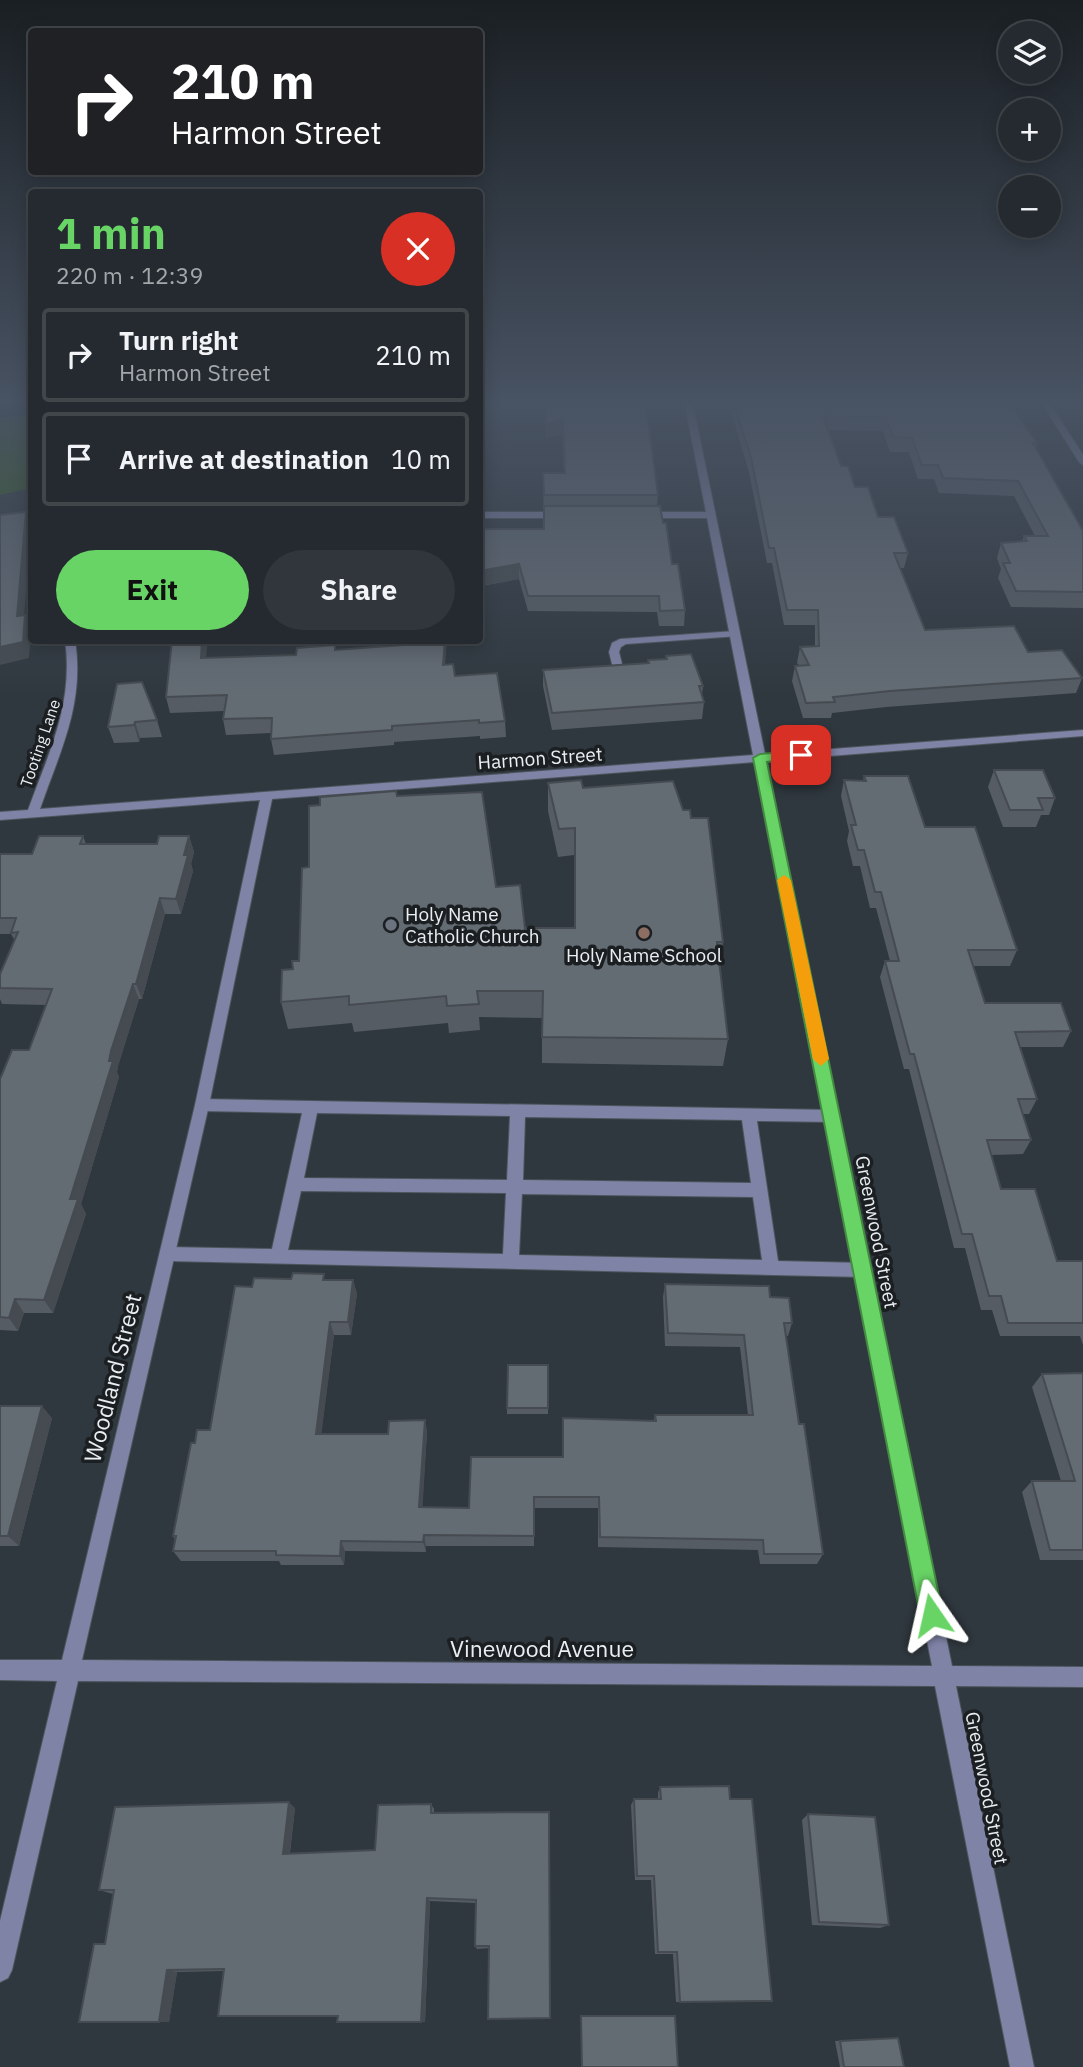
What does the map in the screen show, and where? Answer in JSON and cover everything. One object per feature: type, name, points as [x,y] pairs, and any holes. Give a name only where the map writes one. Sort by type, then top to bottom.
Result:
[{"type":"street","name":"Greenwood Street","points":[[708,501],[1022,2067]]},
{"type":"street","points":[[483,515],[578,515]]},
{"type":"street","points":[[632,515],[711,515]]},
{"type":"street","points":[[620,676],[614,652],[616,645],[624,641],[735,634]]},
{"type":"street","name":"Tooting Lane","points":[[32,814],[74,692],[75,661],[71,644]]},
{"type":"street","name":"Harmon Street","points":[[0,816],[1083,733]]},
{"type":"street","name":"Woodland Street","points":[[0,1970],[202,1105],[267,796]]},
{"type":"street","points":[[202,1105],[832,1116]]},
{"type":"street","points":[[279,1256],[311,1107]]},
{"type":"street","points":[[512,1262],[518,1111]]},
{"type":"street","points":[[749,1115],[771,1268]]},
{"type":"street","points":[[294,1184],[760,1190]]},
{"type":"street","points":[[168,1254],[864,1270]]},
{"type":"street","name":"Vinewood Avenue","points":[[0,1670],[1083,1677]]},
{"type":"building","points":[[760,501],[873,501],[878,517],[894,517],[908,553],[894,553],[925,630],[1014,626],[1028,652],[1062,650],[1082,678],[890,691],[833,697],[835,702],[806,703],[795,666],[809,665],[800,647],[819,646],[818,610],[787,610],[774,548],[769,548]]},
{"type":"building","points":[[1029,501],[1066,501],[1083,531],[1083,592],[1016,591],[1003,563],[1010,563],[1001,543],[1027,541],[1024,536],[1048,536]]},
{"type":"building","points":[[544,506],[660,506],[663,523],[666,523],[672,564],[678,564],[685,610],[660,611],[659,596],[528,596],[519,564],[483,570],[483,529],[544,529]]},
{"type":"building","points":[[26,512],[17,616],[25,615],[23,642],[0,647],[0,515]]},
{"type":"building","points":[[172,644],[202,644],[201,658],[296,655],[297,648],[335,645],[335,650],[445,644],[443,665],[453,664],[455,676],[497,673],[505,721],[479,723],[479,720],[392,726],[392,730],[271,739],[272,718],[223,719],[227,695],[166,697]]},
{"type":"building","points":[[691,654],[703,686],[699,686],[704,702],[552,713],[543,670],[649,663],[648,660],[667,659],[666,656]]},
{"type":"building","points":[[142,682],[157,720],[108,727],[117,684]]},
{"type":"building","points":[[994,770],[1043,770],[1055,798],[1038,798],[1043,810],[1010,810]]},
{"type":"building","points":[[864,776],[908,776],[925,827],[975,827],[1017,950],[968,950],[985,1003],[1061,1003],[1071,1031],[1015,1032],[1037,1099],[1018,1099],[1031,1140],[987,1140],[1001,1189],[1035,1189],[1057,1261],[1083,1261],[1083,1323],[1008,1323],[1001,1296],[989,1296],[972,1234],[962,1234],[914,1054],[910,1054],[885,961],[899,961],[881,892],[875,892],[864,850],[858,850],[851,825],[856,825],[844,780],[866,781]]},
{"type":"building","points":[[581,780],[583,788],[673,781],[683,810],[690,810],[691,818],[708,818],[723,942],[717,942],[728,1039],[542,1037],[543,991],[477,991],[479,1004],[447,1006],[446,996],[349,1005],[349,996],[281,1002],[282,970],[293,969],[292,961],[299,961],[302,868],[309,867],[309,806],[320,805],[320,797],[396,791],[397,796],[482,792],[496,887],[520,885],[525,928],[575,928],[575,828],[559,829],[548,783]]},
{"type":"building","points":[[39,836],[83,836],[80,844],[157,844],[159,836],[189,836],[184,855],[188,855],[176,899],[160,898],[136,984],[133,984],[111,1051],[109,1061],[113,1061],[70,1199],[78,1199],[44,1300],[15,1299],[9,1318],[0,1317],[0,1079],[12,1050],[29,1050],[52,989],[0,988],[0,974],[18,932],[11,933],[16,918],[0,918],[0,854],[32,854]]},
{"type":"building","points":[[293,1273],[324,1274],[323,1280],[353,1280],[348,1322],[330,1322],[316,1434],[388,1434],[389,1421],[425,1420],[419,1507],[469,1508],[471,1457],[563,1457],[563,1418],[656,1421],[655,1415],[753,1415],[744,1335],[668,1333],[665,1284],[769,1286],[770,1297],[789,1298],[792,1323],[784,1323],[799,1424],[804,1424],[823,1554],[764,1554],[763,1540],[600,1537],[599,1497],[534,1497],[534,1536],[424,1535],[423,1542],[341,1541],[340,1556],[276,1555],[276,1551],[173,1551],[176,1536],[173,1536],[191,1443],[195,1443],[197,1430],[210,1430],[235,1286],[252,1287],[254,1278],[291,1279]]},
{"type":"building","points":[[508,1365],[548,1365],[548,1408],[507,1408]]},
{"type":"building","points":[[1083,1373],[1083,1550],[1050,1550],[1032,1481],[1075,1481],[1042,1374]]},
{"type":"building","points":[[0,1406],[42,1406],[8,1536],[0,1536]]},
{"type":"building","points":[[729,1786],[730,1799],[752,1799],[772,2001],[680,2002],[677,1952],[658,1952],[654,1876],[637,1876],[634,1799],[661,1799],[660,1787]]},
{"type":"building","points":[[289,1802],[283,1854],[375,1850],[378,1805],[431,1804],[431,1813],[549,1812],[550,2018],[488,2019],[489,1946],[475,1946],[476,1900],[427,1898],[421,2022],[337,2022],[338,2016],[218,2016],[224,1969],[167,1970],[159,2022],[79,2022],[94,1944],[105,1944],[114,1890],[99,1890],[115,1807]]},
{"type":"building","points":[[808,1814],[875,1817],[889,1925],[819,1922]]},
{"type":"building","points":[[581,2016],[675,2016],[678,2067],[582,2067]]},
{"type":"building","points":[[898,2038],[904,2067],[844,2067],[840,2041]]},
{"type":"slow traffic","points":[[784,880],[821,1059]]},
{"type":"place","name":"Holy Name Catholic Church","points":[[391,925]]},
{"type":"place","name":"Holy Name School","points":[[644,933]]},
{"type":"route","points":[[801,755],[760,758],[932,1615]]}]
